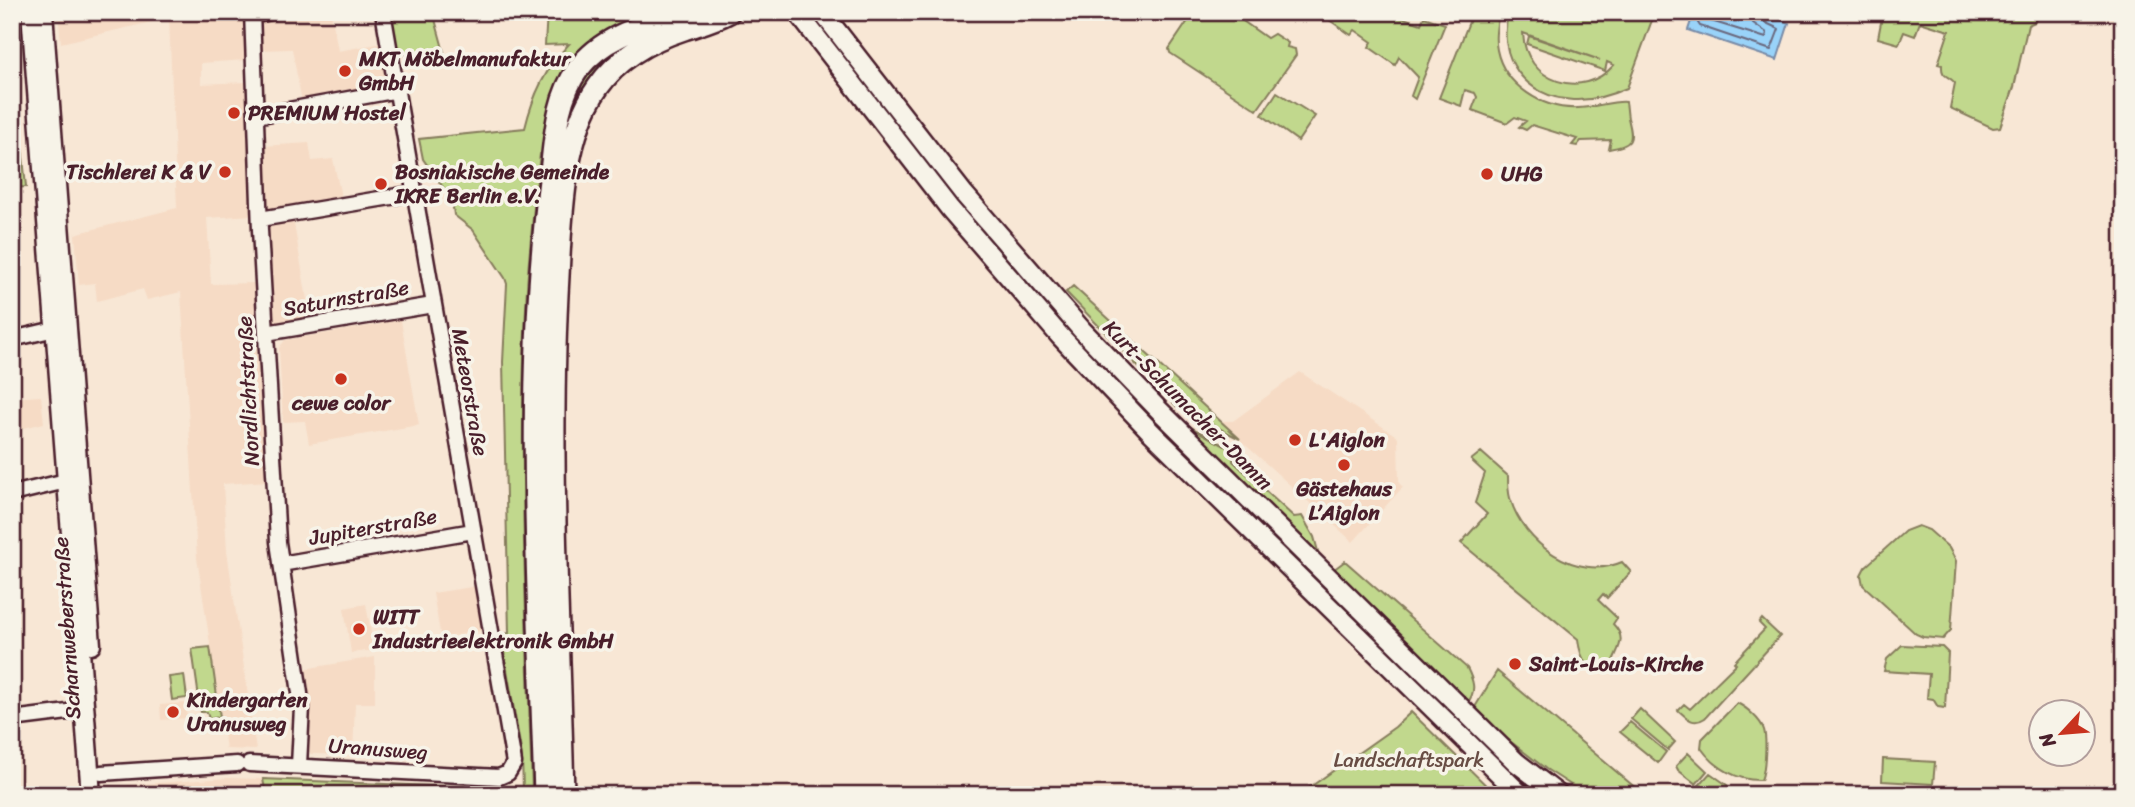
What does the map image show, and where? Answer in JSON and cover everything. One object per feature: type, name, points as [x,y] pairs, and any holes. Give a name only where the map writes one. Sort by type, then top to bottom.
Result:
[{"type":"highway","points":[[545,795],[535,438],[536,347],[542,246],[557,125],[564,93],[588,57],[616,36],[689,12]]},
{"type":"highway","points":[[563,795],[554,493],[554,382],[560,244],[568,171],[583,114],[597,87],[620,62],[649,42],[729,12]]},
{"type":"main road","name":"Scharnweberstraße","points":[[31,12],[54,243],[73,481],[95,774],[91,795]]},
{"type":"main road","name":"Scharnweberstraße","points":[[43,12],[54,243]]},
{"type":"main road","name":"Kurt-Schumacher-Damm","points":[[797,12],[950,209],[1035,309],[1153,433],[1521,795]]},
{"type":"main road","name":"Kurt-Schumacher-Damm","points":[[822,12],[964,194],[1050,295],[1161,412],[1464,712],[1525,770],[1559,795]]},
{"type":"main road","points":[[1035,309],[1050,295]]},
{"type":"main road","name":"Scharnweberstraße","points":[[73,481],[84,710],[95,774],[103,795]]},
{"type":"street","points":[[252,14],[271,12]]},
{"type":"street","name":"Meteorstraße","points":[[383,12],[513,763],[512,769],[505,776]]},
{"type":"street","name":"Nordlichtstraße","points":[[252,14],[278,542],[302,707],[299,765]]},
{"type":"street","points":[[256,116],[398,90]]},
{"type":"street","points":[[260,219],[415,193]]},
{"type":"street","name":"Saturnstraße","points":[[266,333],[433,305]]},
{"type":"street","points":[[12,339],[61,328]]},
{"type":"street","points":[[12,494],[73,481]]},
{"type":"street","name":"Jupiterstraße","points":[[281,564],[473,531]]},
{"type":"street","points":[[12,719],[84,710]]},
{"type":"street","name":"Uranusweg","points":[[95,774],[243,764],[505,776]]},
{"type":"shaded area","points":[[58,12],[198,12],[199,18],[243,15],[246,60],[201,63],[201,84],[247,82],[253,215],[207,218],[211,284],[256,283],[268,481],[223,484],[227,551],[256,750],[226,749],[197,558],[181,292],[147,300],[143,289],[97,301],[95,283],[79,285],[75,234],[177,208],[169,18],[61,43]]},
{"type":"shaded area","points":[[290,12],[331,12],[338,51],[383,43],[391,88],[302,102],[292,49],[259,50],[258,18]]},
{"type":"shaded area","points":[[309,143],[312,161],[333,159],[342,201],[266,215],[263,146]]},
{"type":"shaded area","points":[[293,218],[311,322],[276,328],[272,324],[267,222]]},
{"type":"shaded area","points":[[400,315],[419,425],[309,444],[305,421],[283,422],[279,348],[285,340],[381,324],[381,319]]},
{"type":"shaded area","points":[[1300,372],[1398,437],[1399,483],[1403,487],[1353,542],[1219,421],[1233,421]]},
{"type":"shaded area","points":[[41,396],[44,423],[12,431],[12,398]]},
{"type":"shaded area","points":[[478,586],[486,630],[441,638],[433,593]]},
{"type":"shaded area","points":[[366,604],[374,650],[351,653],[344,608]]},
{"type":"shaded area","points":[[375,657],[375,703],[355,703],[353,755],[311,754],[307,749],[309,708],[304,669]]},
{"type":"shaded area","name":"Kindergarten Uranusweg","points":[[185,703],[187,718],[161,720],[160,705]]},
{"type":"shaded area","points":[[228,778],[263,779],[266,795],[122,795],[121,791],[128,785]]},
{"type":"green space","points":[[391,12],[433,12],[444,52],[406,55],[396,46]]},
{"type":"green space","points":[[547,12],[666,12],[599,39],[548,155],[540,154],[528,269],[524,368],[524,549],[532,790],[523,790],[522,756],[501,635],[509,633],[503,362],[507,284],[473,230],[454,215],[452,200],[423,159],[419,139],[525,128],[541,83],[569,44],[545,45]]},
{"type":"green space","points":[[805,12],[809,12],[831,41],[843,50],[1037,290],[1034,290],[944,189]]},
{"type":"green space","points":[[1194,12],[1230,12],[1267,38],[1274,34],[1288,43],[1287,47],[1295,49],[1296,55],[1257,110],[1170,53],[1169,49]]},
{"type":"green space","points":[[1306,12],[1385,12],[1421,24],[1424,17],[1445,24],[1415,99],[1411,96],[1418,77],[1399,57],[1395,65],[1369,47],[1372,42],[1355,30],[1351,35],[1319,13],[1315,18]]},
{"type":"green space","points":[[1473,12],[1499,12],[1497,50],[1501,63],[1516,84],[1539,100],[1565,108],[1626,102],[1630,141],[1623,146],[1609,149],[1611,140],[1581,141],[1577,146],[1572,145],[1577,139],[1532,125],[1526,130],[1519,127],[1526,121],[1515,117],[1507,123],[1472,110],[1477,97],[1475,93],[1465,90],[1461,106],[1439,98]]},
{"type":"green space","points":[[1509,12],[1655,12],[1627,88],[1587,100],[1556,97],[1541,92],[1528,83],[1511,59],[1506,44]],"holes":[[[1523,33],[1600,60],[1529,36],[1527,44],[1605,71],[1607,62],[1614,65],[1601,76],[1587,82],[1572,84],[1557,81],[1534,64],[1526,50]]]},
{"type":"green space","points":[[1883,12],[2038,12],[2035,22],[2028,25],[2014,87],[2000,127],[1993,128],[1950,108],[1955,83],[1944,74],[1942,65],[1938,64],[1949,31],[1920,22],[1915,36],[1904,32],[1899,44],[1878,38]]},
{"type":"green space","points":[[636,34],[566,134],[564,116],[586,68]]},
{"type":"green space","points":[[1277,92],[1315,116],[1298,141],[1262,115]]},
{"type":"green space","points":[[22,147],[26,187],[12,188],[12,148]]},
{"type":"green space","points":[[1073,286],[1240,439],[1177,407],[1066,292]]},
{"type":"green space","points":[[1056,310],[1454,713],[1450,715],[1139,408],[1051,314]]},
{"type":"green space","points":[[1187,425],[1234,451],[1233,461],[1294,517],[1302,516],[1314,537],[1319,555]]},
{"type":"green space","points":[[1481,452],[1508,476],[1509,495],[1517,514],[1539,543],[1570,562],[1587,567],[1605,567],[1622,562],[1631,572],[1607,598],[1603,594],[1598,600],[1617,618],[1613,624],[1621,641],[1610,670],[1596,671],[1586,664],[1578,639],[1461,543],[1487,514],[1475,503],[1485,473],[1471,460]]},
{"type":"green space","points":[[1918,526],[1929,530],[1949,548],[1956,561],[1951,630],[1943,639],[1916,634],[1863,585],[1861,575],[1865,567],[1905,531]]},
{"type":"green space","points":[[1345,561],[1467,668],[1473,685],[1468,702],[1333,570]]},
{"type":"green space","points":[[1762,619],[1780,636],[1705,718],[1694,721],[1687,718],[1678,710],[1684,704],[1690,709],[1736,664],[1734,662],[1765,629],[1759,623]]},
{"type":"green space","points":[[1902,645],[1942,647],[1948,653],[1945,708],[1938,707],[1933,699],[1927,698],[1929,674],[1884,671],[1887,659]]},
{"type":"green space","points":[[210,647],[220,717],[209,719],[207,712],[201,712],[192,649]]},
{"type":"green space","points":[[1497,671],[1644,795],[1585,794],[1546,769],[1506,738],[1475,707]]},
{"type":"green space","points":[[184,675],[187,698],[172,700],[169,677]]},
{"type":"green space","points":[[1737,703],[1753,714],[1764,730],[1765,755],[1761,780],[1752,780],[1728,772],[1713,762],[1701,748],[1702,739]]},
{"type":"green space","points":[[1640,709],[1675,742],[1668,750],[1631,719]]},
{"type":"green space","name":"Landschaftspark","points":[[1411,712],[1496,795],[1299,795],[1395,727]]},
{"type":"green space","points":[[1462,720],[1548,795],[1531,795],[1460,725]]},
{"type":"green space","points":[[1630,722],[1666,752],[1658,763],[1620,732]]},
{"type":"green space","points":[[1688,753],[1707,771],[1696,784],[1676,766]]},
{"type":"green space","points":[[1883,759],[1935,762],[1933,784],[1882,781]]},
{"type":"green space","points":[[1710,773],[1727,785],[1730,795],[1699,795],[1694,791]]},
{"type":"green space","points":[[263,779],[460,787],[460,795],[266,795]]},
{"type":"water","points":[[1694,12],[1761,12],[1789,23],[1777,60],[1688,30]]},
{"type":"place","name":"MKT Möbelmanufaktur GmbH","points":[[345,71]]},
{"type":"place","name":"PREMIUM Hostel","points":[[234,113]]},
{"type":"place","name":"Tischlerei K & V","points":[[225,172]]},
{"type":"place","name":"UHG","points":[[1487,174]]},
{"type":"place","name":"Bosniakische Gemeinde IKRE Berlin e.V.","points":[[381,184]]},
{"type":"place","name":"cewe color","points":[[341,379]]},
{"type":"place","name":"L'Aiglon","points":[[1295,440]]},
{"type":"place","name":"Gästehaus L’Aiglon","points":[[1344,465]]},
{"type":"place","name":"WITT Industrieelektronik GmbH","points":[[359,629]]},
{"type":"place","name":"Saint-Louis-Kirche","points":[[1515,664]]},
{"type":"place","name":"Kindergarten Uranusweg","points":[[173,712]]}]
